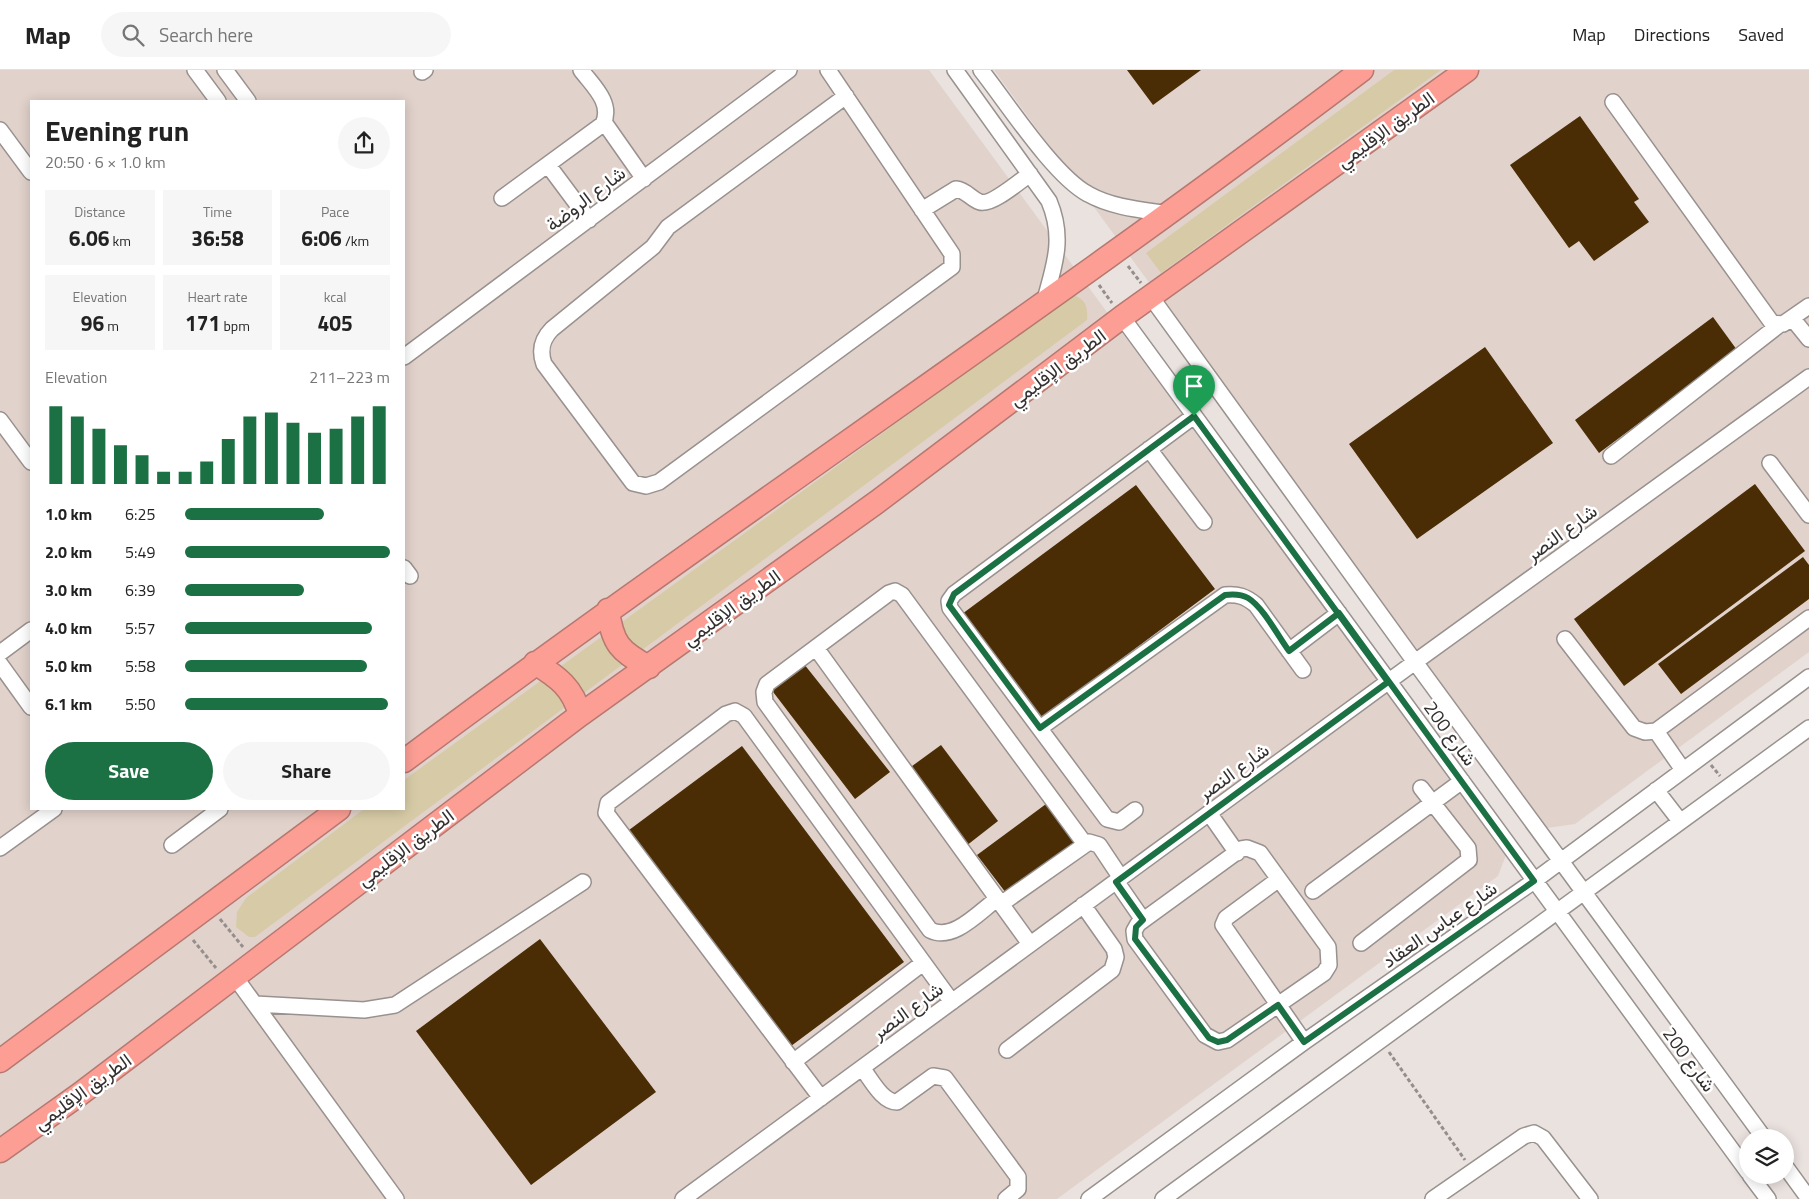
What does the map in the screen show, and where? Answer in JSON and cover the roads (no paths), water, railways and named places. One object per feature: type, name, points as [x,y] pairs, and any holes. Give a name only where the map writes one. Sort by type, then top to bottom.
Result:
[{"type":"highway","points":[[405,760],[608,610],[1170,214],[1362,70]]},
{"type":"highway","name":"الطريق الإقليمي","points":[[0,1151],[80,1094],[580,715],[877,502],[1122,317],[1467,70]]},
{"type":"highway","points":[[608,610],[612,632],[620,648],[634,659],[649,667]]},
{"type":"highway","points":[[535,663],[566,685],[576,700],[580,715]]},
{"type":"highway","points":[[0,1061],[338,810]]},
{"type":"street","points":[[195,70],[217,100]]},
{"type":"street","points":[[225,70],[247,100]]},
{"type":"street","points":[[502,198],[598,129],[604,122],[607,112],[606,105],[581,70]]},
{"type":"street","name":"شارع الروضة","points":[[405,356],[789,70]]},
{"type":"street","points":[[828,70],[846,96],[952,254],[953,263],[949,271],[653,485],[639,486],[628,479],[544,364],[542,351],[548,333],[653,247],[668,227],[846,96]]},
{"type":"street","points":[[955,70],[1049,201],[1058,231],[1058,248],[1044,303]]},
{"type":"street","points":[[981,70],[1044,152],[1075,186],[1088,194],[1113,204],[1170,214]]},
{"type":"street","points":[[1613,102],[1770,320],[1786,322],[1809,339]]},
{"type":"street","points":[[604,122],[644,179]]},
{"type":"street","points":[[0,130],[30,171]]},
{"type":"street","points":[[548,165],[589,220]]},
{"type":"street","points":[[922,210],[956,189],[964,191],[979,202],[988,202],[1030,174]]},
{"type":"street","name":"شارع 200","points":[[1151,297],[1414,662],[1757,1129]]},
{"type":"street","points":[[1611,456],[1809,306]]},
{"type":"street","name":"شارع 200","points":[[1122,317],[1739,1160]]},
{"type":"street","name":"شارع النصر","points":[[684,1199],[1414,662],[1809,377]]},
{"type":"street","points":[[1135,810],[1119,822],[1107,819],[950,608],[949,601],[954,594],[1194,416]]},
{"type":"street","points":[[0,420],[30,461]]},
{"type":"street","points":[[1149,449],[1204,522]]},
{"type":"street","points":[[1770,463],[1809,515]]},
{"type":"street","points":[[1085,844],[899,592],[889,593],[767,684],[764,692],[765,702],[930,930],[938,934],[950,933],[1085,844],[1095,842],[1099,845],[1143,920]]},
{"type":"street","points":[[1040,728],[1225,595],[1242,596],[1256,605],[1303,670]]},
{"type":"street","points":[[1289,651],[1339,613]]},
{"type":"street","points":[[1565,639],[1634,728],[1645,732],[1656,731],[1809,618]]},
{"type":"street","points":[[0,653],[30,631]]},
{"type":"street","points":[[816,648],[1030,944]]},
{"type":"street","points":[[0,664],[30,706]]},
{"type":"street","name":"شارع عباس العقاد","points":[[1089,1199],[1304,1042],[1534,881],[1809,677]]},
{"type":"street","points":[[821,1098],[607,816],[606,806],[611,800],[726,714],[734,711],[740,712],[952,1002]]},
{"type":"street","points":[[1163,1199],[1809,728]]},
{"type":"street","points":[[1656,731],[1683,770]]},
{"type":"street","points":[[1312,891],[1462,781]]},
{"type":"street","points":[[1361,943],[1469,860],[1468,848],[1421,788]]},
{"type":"street","points":[[1656,790],[1680,821]]},
{"type":"street","points":[[0,848],[53,810]]},
{"type":"street","points":[[172,844],[219,810]]},
{"type":"street","points":[[1209,813],[1237,852]]},
{"type":"street","points":[[1247,848],[1260,853],[1279,878],[1328,947],[1330,960],[1324,973],[1227,1040],[1218,1042],[1209,1038],[1135,939],[1136,927],[1237,852],[1247,848]]},
{"type":"street","points":[[1279,878],[1226,918],[1223,924],[1304,1042]]},
{"type":"street","points":[[255,1004],[364,1010],[395,1005],[584,882]]},
{"type":"street","points":[[1006,1050],[1112,970],[1116,957],[1114,950],[1083,905]]},
{"type":"street","points":[[793,1062],[923,963]]},
{"type":"street","points":[[231,980],[255,1004],[396,1199]]},
{"type":"street","points":[[862,1068],[886,1099],[894,1102],[897,1102],[933,1076],[945,1078],[1018,1177],[1018,1189],[1006,1199]]},
{"type":"street","points":[[1433,1199],[1524,1136],[1534,1132],[1543,1138],[1590,1199]]},
{"type":"street","points":[[1794,1178],[1809,1199]]},
{"type":"street","points":[[1757,1184],[1768,1199]]}]
